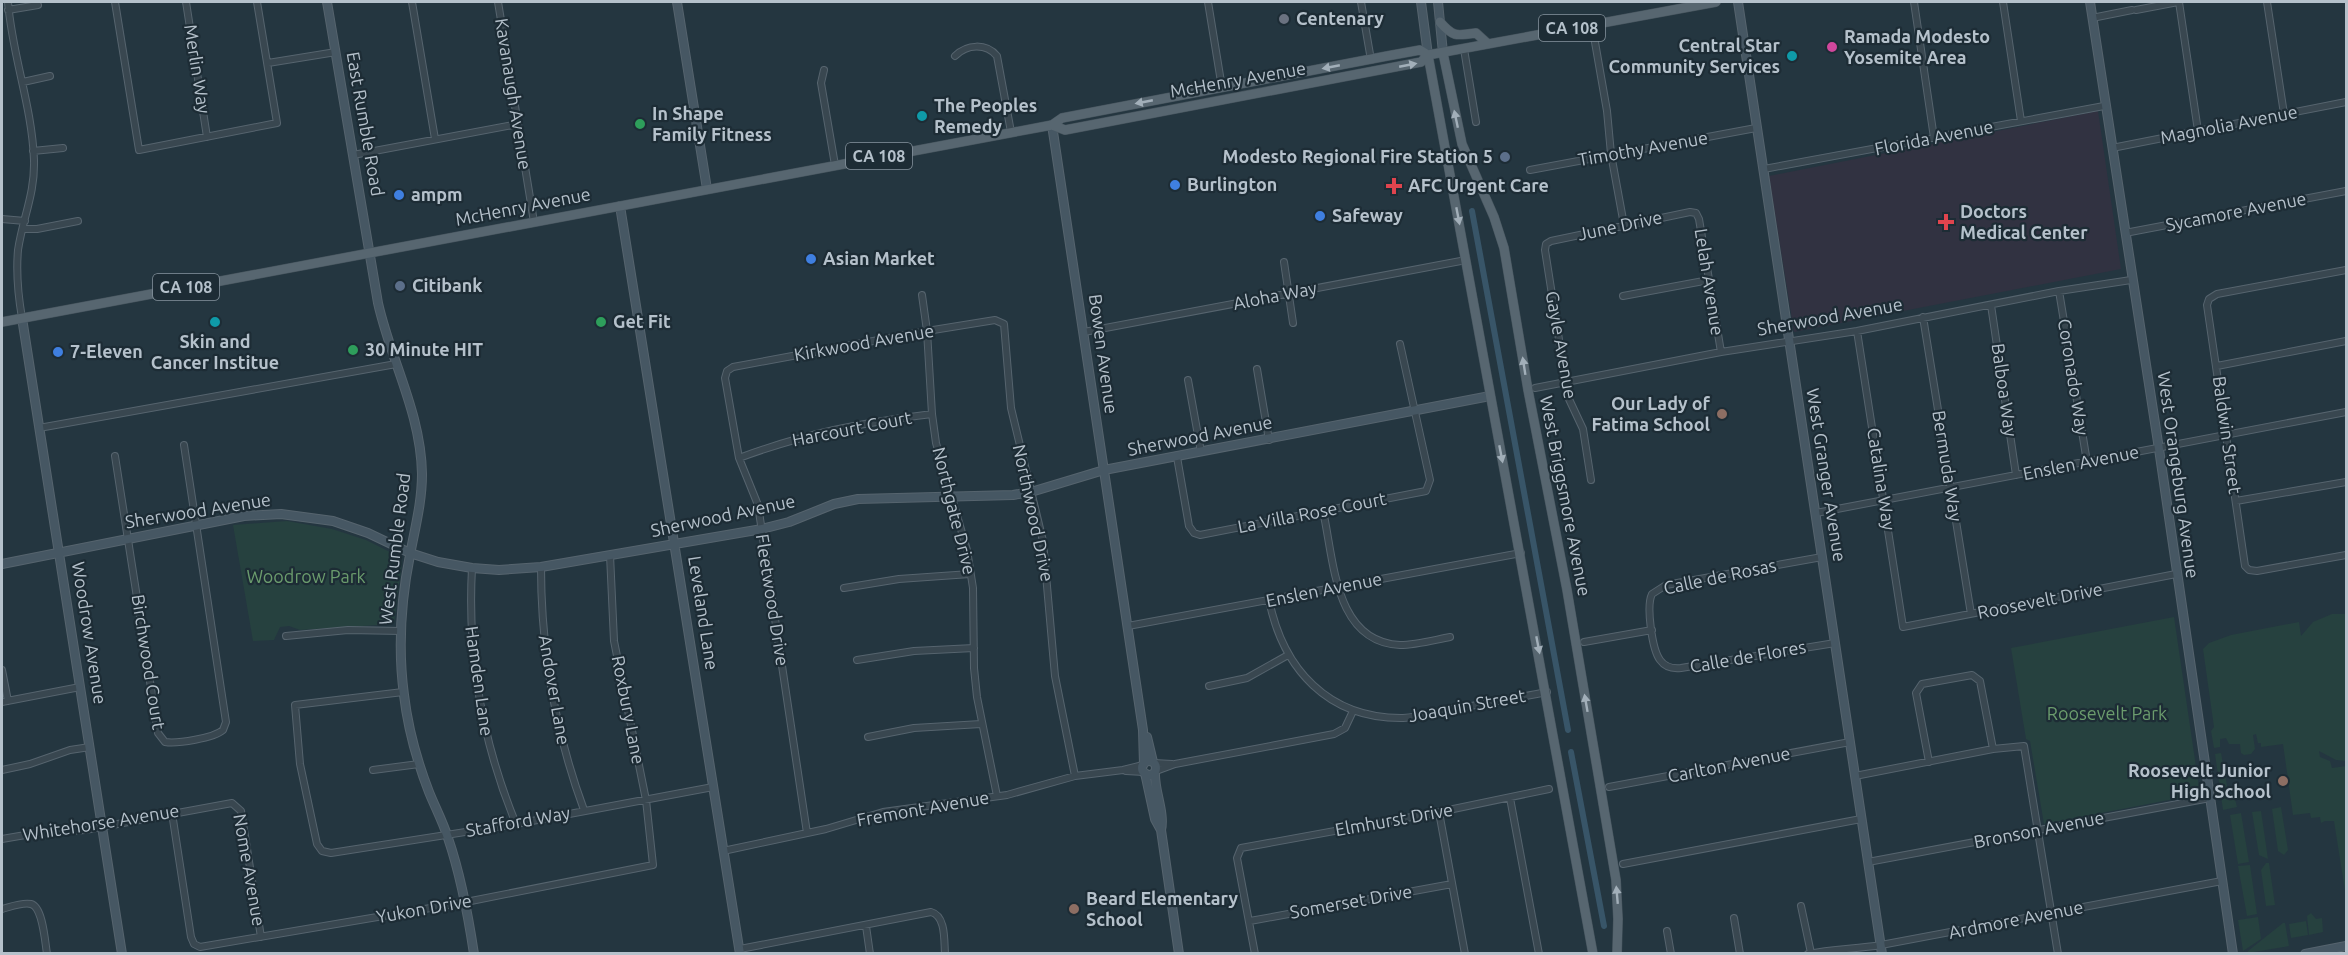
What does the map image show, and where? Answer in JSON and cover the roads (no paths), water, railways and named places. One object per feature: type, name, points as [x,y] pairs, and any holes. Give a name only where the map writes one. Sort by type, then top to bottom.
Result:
[{"type":"main road","name":"McHenry Avenue","points":[[1052,125],[1065,130],[1421,62],[1428,56],[1488,44],[1716,2]]},
{"type":"main road","points":[[1440,22],[1450,33],[1458,36],[1476,33],[1488,44]]},
{"type":"main road","name":"McHenry Avenue","points":[[2,322],[1052,125],[1062,118],[1420,50],[1428,56]]},
{"type":"main road","name":"West Briggsmore Avenue","points":[[1443,53],[1462,144],[1494,217],[1504,248],[1528,390],[1567,590],[1616,880],[1617,954]]},
{"type":"main road","points":[[1428,56],[1547,692],[1593,954]]},
{"type":"street","points":[[8,2],[33,151],[33,192],[19,249],[17,278],[22,318]]},
{"type":"street","points":[[115,2],[139,150],[277,123],[257,2]]},
{"type":"street","name":"Merlin Way","points":[[186,2],[207,137]]},
{"type":"street","name":"East Rumble Road","points":[[327,2],[370,252]]},
{"type":"street","points":[[412,2],[435,139]]},
{"type":"street","name":"Kavanaugh Avenue","points":[[498,2],[534,222]]},
{"type":"street","points":[[677,2],[707,189]]},
{"type":"street","points":[[1208,2],[1222,88]]},
{"type":"street","points":[[1361,2],[1371,60]]},
{"type":"street","points":[[1421,2],[1428,56]]},
{"type":"street","points":[[1438,2],[1443,53]]},
{"type":"street","name":"West Granger Avenue","points":[[1738,2],[1881,949]]},
{"type":"street","points":[[1914,2],[1934,138]]},
{"type":"street","points":[[2003,2],[2021,122]]},
{"type":"street","name":"West Orangeburg Avenue","points":[[2090,2],[2104,106],[2159,448],[2233,954]]},
{"type":"street","points":[[2092,18],[2178,2],[2198,131]]},
{"type":"street","points":[[2267,2],[2284,114]]},
{"type":"street","points":[[9,10],[38,5]]},
{"type":"street","points":[[1592,25],[1624,225]]},
{"type":"street","points":[[955,56],[965,48],[977,46],[988,49],[997,56],[1011,132]]},
{"type":"street","points":[[1464,49],[1476,122]]},
{"type":"street","points":[[268,63],[336,52]]},
{"type":"street","points":[[824,70],[821,83],[835,165]]},
{"type":"street","points":[[23,82],[50,76]]},
{"type":"street","name":"Magnolia Avenue","points":[[2112,148],[2346,102]]},
{"type":"street","name":"Florida Avenue","points":[[1764,170],[2104,106]]},
{"type":"street","points":[[353,154],[518,124]]},
{"type":"street","name":"Bowen Avenue","points":[[1052,125],[1143,730],[1144,769],[1155,819],[1161,830]]},
{"type":"street","name":"Timothy Avenue","points":[[1530,170],[1756,128]]},
{"type":"street","points":[[33,151],[63,148]]},
{"type":"street","name":"Sycamore Avenue","points":[[2125,233],[2346,191]]},
{"type":"street","name":"Leveland Lane","points":[[620,206],[740,951]]},
{"type":"street","name":"June Drive","points":[[1546,244],[1551,240],[1690,212],[1696,213]]},
{"type":"street","name":"Lelah Avenue","points":[[1696,213],[1699,219],[1721,352]]},
{"type":"street","points":[[2,219],[25,220]]},
{"type":"street","points":[[23,229],[37,229],[78,221]]},
{"type":"street","name":"Gayle Avenue","points":[[1546,244],[1545,250],[1568,397],[1583,432],[1591,480]]},
{"type":"street","name":"West Rumble Road","points":[[370,252],[380,313],[414,416],[421,456],[420,509],[410,553],[402,631],[403,692],[410,734],[419,764],[447,835],[466,902],[474,954]]},
{"type":"street","name":"Aloha Way","points":[[1084,332],[1466,260]]},
{"type":"street","points":[[1284,262],[1293,323]]},
{"type":"street","name":"Baldwin Street","points":[[2346,270],[2217,294],[2209,299],[2207,308],[2245,563],[2249,570],[2257,571],[2346,555]]},
{"type":"street","points":[[1623,296],[1709,280]]},
{"type":"street","name":"Sherwood Avenue","points":[[1535,388],[1721,352],[1857,331],[2059,291],[2131,280]]},
{"type":"street","name":"Coronado Way","points":[[2059,291],[2087,462]]},
{"type":"street","name":"Northgate Drive","points":[[922,295],[936,443],[967,550],[973,588],[974,648],[981,724],[997,796]]},
{"type":"street","name":"Balboa Way","points":[[1991,305],[2016,475]]},
{"type":"street","name":"Bermuda Way","points":[[1923,317],[1971,614]]},
{"type":"street","name":"Woodrow Avenue","points":[[22,318],[122,954]]},
{"type":"street","name":"Kirkwood Avenue","points":[[727,371],[733,367],[927,331],[995,320],[1002,322]]},
{"type":"street","name":"Northwood Drive","points":[[1002,322],[1006,328],[1011,408],[1046,562],[1055,676],[1075,776]]},
{"type":"street","name":"Catalina Way","points":[[1857,331],[1903,627]]},
{"type":"street","points":[[2217,366],[2346,341]]},
{"type":"street","points":[[1400,344],[1414,410]]},
{"type":"street","points":[[39,428],[396,364]]},
{"type":"street","points":[[1257,369],[1269,440]]},
{"type":"street","name":"Fleetwood Drive","points":[[727,371],[725,378],[739,458],[755,494],[762,529],[807,832]]},
{"type":"street","points":[[1188,380],[1201,452]]},
{"type":"street","name":"Sherwood Avenue","points":[[2,564],[244,516],[299,515],[353,527],[410,553],[438,562],[499,570],[541,567],[762,529],[789,522],[846,501],[1012,495],[1031,492],[1104,470],[1490,396]]},
{"type":"street","name":"La Villa Rose Court","points":[[1178,457],[1189,526],[1196,534],[1423,492],[1429,488],[1430,480],[1414,410]]},
{"type":"street","name":"Enslen Avenue","points":[[1816,513],[2346,412]]},
{"type":"street","name":"Harcourt Court","points":[[739,458],[783,442],[830,429],[932,414]]},
{"type":"street","points":[[184,445],[196,525]]},
{"type":"street","name":"Birchwood Court","points":[[115,456],[160,737],[170,743],[221,733],[226,722],[196,525]]},
{"type":"street","points":[[2236,501],[2346,482]]},
{"type":"street","points":[[1323,511],[1337,587],[1354,622],[1365,633],[1379,641],[1408,645],[1450,637]]},
{"type":"street","name":"Enslen Avenue","points":[[1128,626],[1521,553]]},
{"type":"street","name":"Roxbury Lane","points":[[610,555],[616,652],[645,800],[653,865]]},
{"type":"street","name":"Calle de Rosas","points":[[1652,630],[1649,603],[1652,594],[1661,587],[1822,557]]},
{"type":"street","name":"Andover Lane","points":[[541,567],[542,624],[550,687],[561,736],[584,810]]},
{"type":"street","name":"Hamden Lane","points":[[472,568],[471,618],[478,696],[496,771],[516,824]]},
{"type":"street","points":[[844,588],[899,579],[970,574]]},
{"type":"street","name":"Roosevelt Drive","points":[[1903,627],[2176,574]]},
{"type":"street","name":"Joaquin Street","points":[[1269,600],[1276,630],[1296,668],[1315,687],[1353,711],[1403,717],[1547,692]]},
{"type":"street","points":[[286,636],[348,630],[402,631]]},
{"type":"street","points":[[1584,642],[1652,630]]},
{"type":"street","name":"Calle de Flores","points":[[1652,630],[1659,659],[1666,666],[1676,669],[1835,643]]},
{"type":"street","points":[[856,660],[914,651],[974,648]]},
{"type":"street","points":[[1209,686],[1247,678],[1288,655]]},
{"type":"street","points":[[2,670],[5,701],[80,687]]},
{"type":"street","points":[[1929,762],[1916,693],[1922,684],[1976,676],[1980,681],[1993,749]]},
{"type":"street","name":"Stafford Way","points":[[403,692],[295,705],[304,790],[317,844],[322,851],[331,853],[516,824],[713,787]]},
{"type":"street","points":[[1144,769],[1147,761],[1155,767],[1334,734],[1345,728],[1353,711]]},
{"type":"street","points":[[868,737],[906,729],[981,724]]},
{"type":"street","name":"Bowen Avenue","points":[[1143,730],[1155,767],[1156,791],[1162,818],[1161,830],[1180,952]]},
{"type":"street","name":"Carlton Avenue","points":[[1609,787],[1850,742]]},
{"type":"street","points":[[1855,776],[1993,749],[2024,746],[2058,954]]},
{"type":"street","points":[[2,770],[30,764],[70,750],[90,747]]},
{"type":"street","points":[[373,770],[419,764]]},
{"type":"street","name":"Fremont Avenue","points":[[723,851],[883,812],[997,796],[1075,776],[1144,769]]},
{"type":"street","name":"Elmhurst Drive","points":[[1250,921],[1237,858],[1239,850],[1247,845],[1439,812],[1549,789]]},
{"type":"street","points":[[1510,798],[1539,954]]},
{"type":"street","name":"Bronson Avenue","points":[[1868,862],[2210,798]]},
{"type":"street","name":"Whitehorse Avenue","points":[[2,839],[37,833],[68,832],[228,803],[236,805]]},
{"type":"street","name":"Nome Avenue","points":[[236,805],[241,812],[261,937]]},
{"type":"street","points":[[1439,812],[1462,953]]},
{"type":"street","name":"Yukon Drive","points":[[172,813],[191,937],[195,945],[203,947],[466,902],[653,865]]},
{"type":"street","points":[[1623,864],[1861,819]]},
{"type":"street","name":"Ardmore Avenue","points":[[1810,953],[1881,949],[2051,913],[2222,881]]},
{"type":"street","name":"Somerset Drive","points":[[1250,921],[1452,884]]},
{"type":"street","points":[[2,909],[28,904],[36,907],[40,914],[47,954]]},
{"type":"street","points":[[1801,906],[1810,953]]},
{"type":"street","points":[[740,951],[930,912],[937,914],[941,919],[945,954]]},
{"type":"street","points":[[1734,918],[1740,954]]},
{"type":"street","points":[[1250,921],[1256,954]]},
{"type":"street","points":[[866,926],[870,954]]},
{"type":"street","points":[[1667,931],[1671,954]]},
{"type":"street","points":[[2305,954],[2336,951],[2346,946]]},
{"type":"waterway","points":[[1472,211],[1568,730]]},
{"type":"waterway","points":[[1571,752],[1604,926]]},
{"type":"place","name":"Centenary","points":[[1284,19]]},
{"type":"place","name":"Ramada Modesto Yosemite Area","points":[[1832,47]]},
{"type":"place","name":"Central Star Community Services","points":[[1792,56]]},
{"type":"place","name":"The Peoples Remedy","points":[[922,116]]},
{"type":"place","name":"In Shape Family Fitness","points":[[640,124]]},
{"type":"place","name":"Modesto Regional Fire Station 5","points":[[1505,157]]},
{"type":"place","name":"Burlington","points":[[1175,185]]},
{"type":"place","name":"AFC Urgent Care","points":[[1394,186]]},
{"type":"place","name":"ampm","points":[[399,195]]},
{"type":"place","name":"Safeway","points":[[1320,216]]},
{"type":"place","name":"Doctors Medical Center","points":[[1946,222]]},
{"type":"place","name":"Asian Market","points":[[811,259]]},
{"type":"place","name":"Citibank","points":[[400,286]]},
{"type":"place","name":"Skin and Cancer Institue","points":[[215,322]]},
{"type":"place","name":"Get Fit","points":[[601,322]]},
{"type":"place","name":"30 Minute HIT","points":[[353,350]]},
{"type":"place","name":"7-Eleven","points":[[58,352]]},
{"type":"place","name":"Our Lady of Fatima School","points":[[1722,414]]},
{"type":"place","name":"Roosevelt Junior High School","points":[[2283,781]]},
{"type":"place","name":"Beard Elementary School","points":[[1074,909]]},
{"type":"park label","name":"Woodrow Park","points":[[306,577]]},
{"type":"park label","name":"Roosevelt Park","points":[[2107,714]]}]
